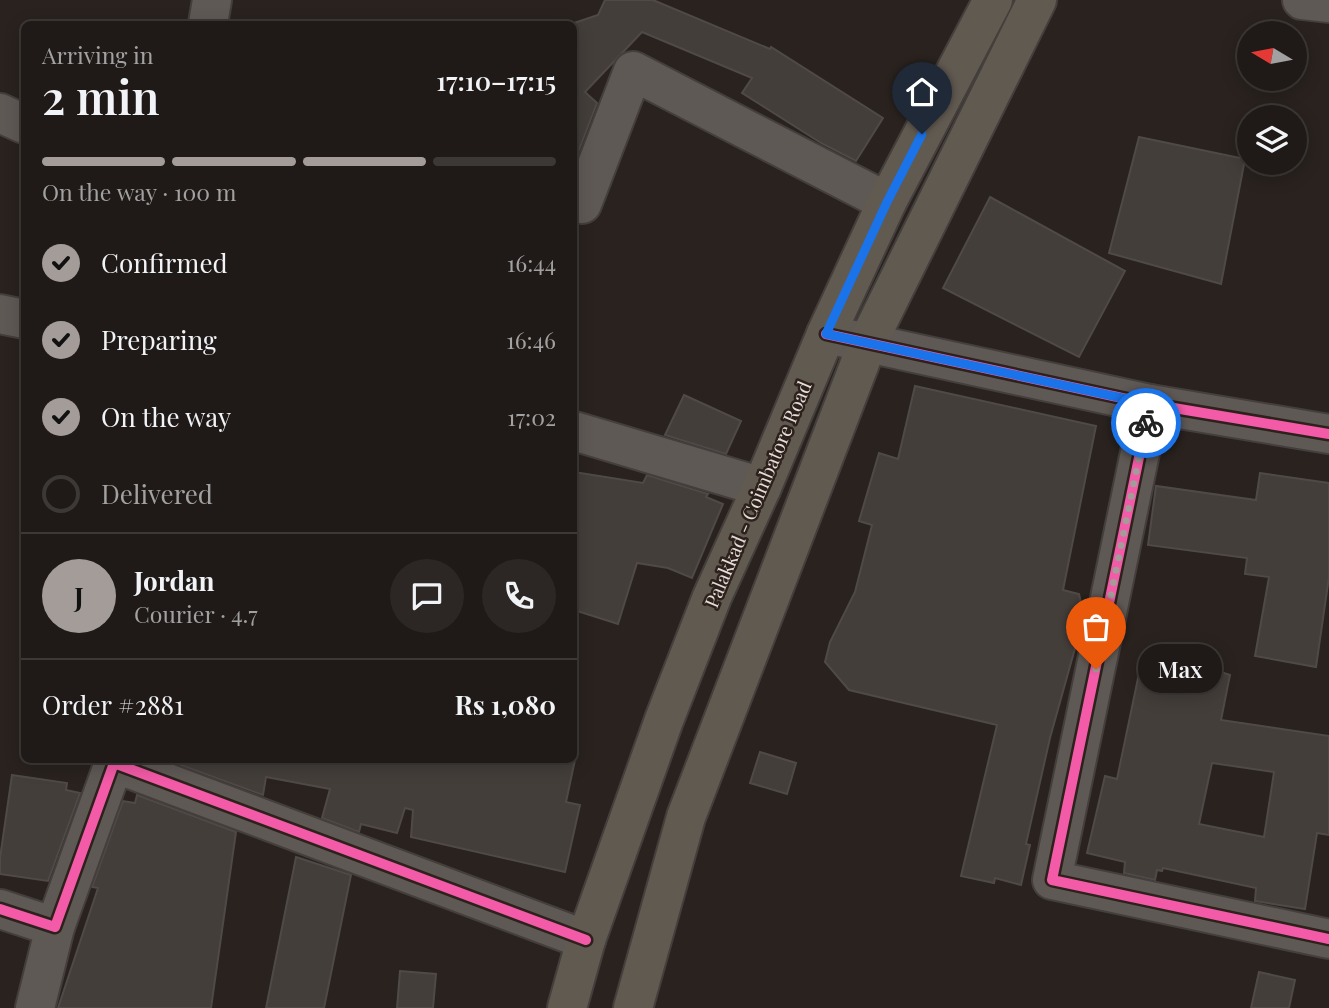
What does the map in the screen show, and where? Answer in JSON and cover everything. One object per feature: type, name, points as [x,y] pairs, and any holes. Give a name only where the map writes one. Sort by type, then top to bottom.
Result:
[{"type":"main road","name":"Palakkad - Coimbatore Road","points":[[567,1008],[586,940],[664,720],[712,597],[826,334],[887,202],[993,0]]},
{"type":"main road","points":[[633,1008],[686,817],[868,342],[1037,0]]},
{"type":"main road","points":[[664,720],[714,744]]},
{"type":"street","points":[[208,21],[212,0]]},
{"type":"street","points":[[1302,0],[1329,3]]},
{"type":"street","points":[[582,204],[633,71],[887,202]]},
{"type":"street","points":[[0,113],[21,123]]},
{"type":"street","points":[[0,314],[21,318]]},
{"type":"street","points":[[826,334],[1150,404],[1329,434]]},
{"type":"street","points":[[1150,404],[1052,880],[1329,939]]},
{"type":"street","points":[[577,432],[762,486]]},
{"type":"street","points":[[35,1008],[55,927],[114,763],[586,940]]},
{"type":"street","points":[[0,909],[55,927]]},
{"type":"building","points":[[605,0],[653,0],[770,49],[771,47],[883,118],[856,161],[821,143],[742,93],[752,78],[642,32],[585,92],[597,103],[577,155],[577,22],[598,15]]},
{"type":"building","points":[[1139,137],[1237,157],[1237,175],[1242,175],[1221,284],[1109,253]]},
{"type":"building","points":[[990,197],[1125,271],[1079,357],[943,288]]},
{"type":"building","points":[[915,386],[1096,426],[1063,590],[1079,594],[1084,616],[1050,738],[1026,844],[1030,845],[1021,885],[995,878],[994,883],[961,876],[997,725],[849,690],[825,662],[830,642],[855,592],[872,525],[859,521],[879,453],[898,459]]},
{"type":"building","points":[[684,395],[741,421],[726,454],[665,435]]},
{"type":"building","points":[[577,472],[643,483],[647,475],[708,494],[706,497],[723,504],[692,578],[668,568],[637,563],[618,624],[577,611]]},
{"type":"building","points":[[1260,473],[1329,483],[1329,577],[1316,667],[1255,656],[1269,577],[1245,574],[1247,558],[1148,545],[1156,486],[1256,500]]},
{"type":"building","points":[[1142,659],[1194,670],[1196,664],[1230,675],[1221,720],[1329,736],[1329,835],[1317,833],[1305,909],[1255,901],[1256,888],[1163,868],[1162,871],[1157,870],[1155,880],[1124,873],[1125,862],[1087,853],[1105,776],[1117,779]],"holes":[[[1212,763],[1274,772],[1264,837],[1199,824]]]},
{"type":"building","points":[[760,752],[796,763],[787,794],[750,783]]},
{"type":"building","points":[[175,763],[574,763],[566,802],[580,805],[565,872],[411,837],[413,810],[405,808],[397,833],[361,824],[359,832],[322,818],[330,789],[266,777],[263,795]]},
{"type":"building","points":[[12,775],[67,783],[66,790],[80,793],[48,881],[0,874]]},
{"type":"building","points":[[137,795],[236,832],[211,1008],[58,1008],[98,888],[92,887],[123,801],[135,803]]},
{"type":"building","points":[[296,857],[351,875],[324,1008],[266,1008]]},
{"type":"building","points":[[400,971],[436,974],[433,1008],[397,1008]]},
{"type":"building","points":[[1259,972],[1295,980],[1289,1008],[1251,1008]]},
{"type":"cycle path","points":[[826,334],[1150,404],[1329,434]]},
{"type":"cycle path","points":[[1150,404],[1052,880],[1329,939]]},
{"type":"cycle path","points":[[0,909],[55,927],[114,763],[586,940]]},
{"type":"way so far","points":[[1096,669],[1146,423]]},
{"type":"place","name":"Max","points":[[1096,669]]},
{"type":"route","points":[[922,134],[887,202],[826,334],[1150,404],[1146,423]]}]
